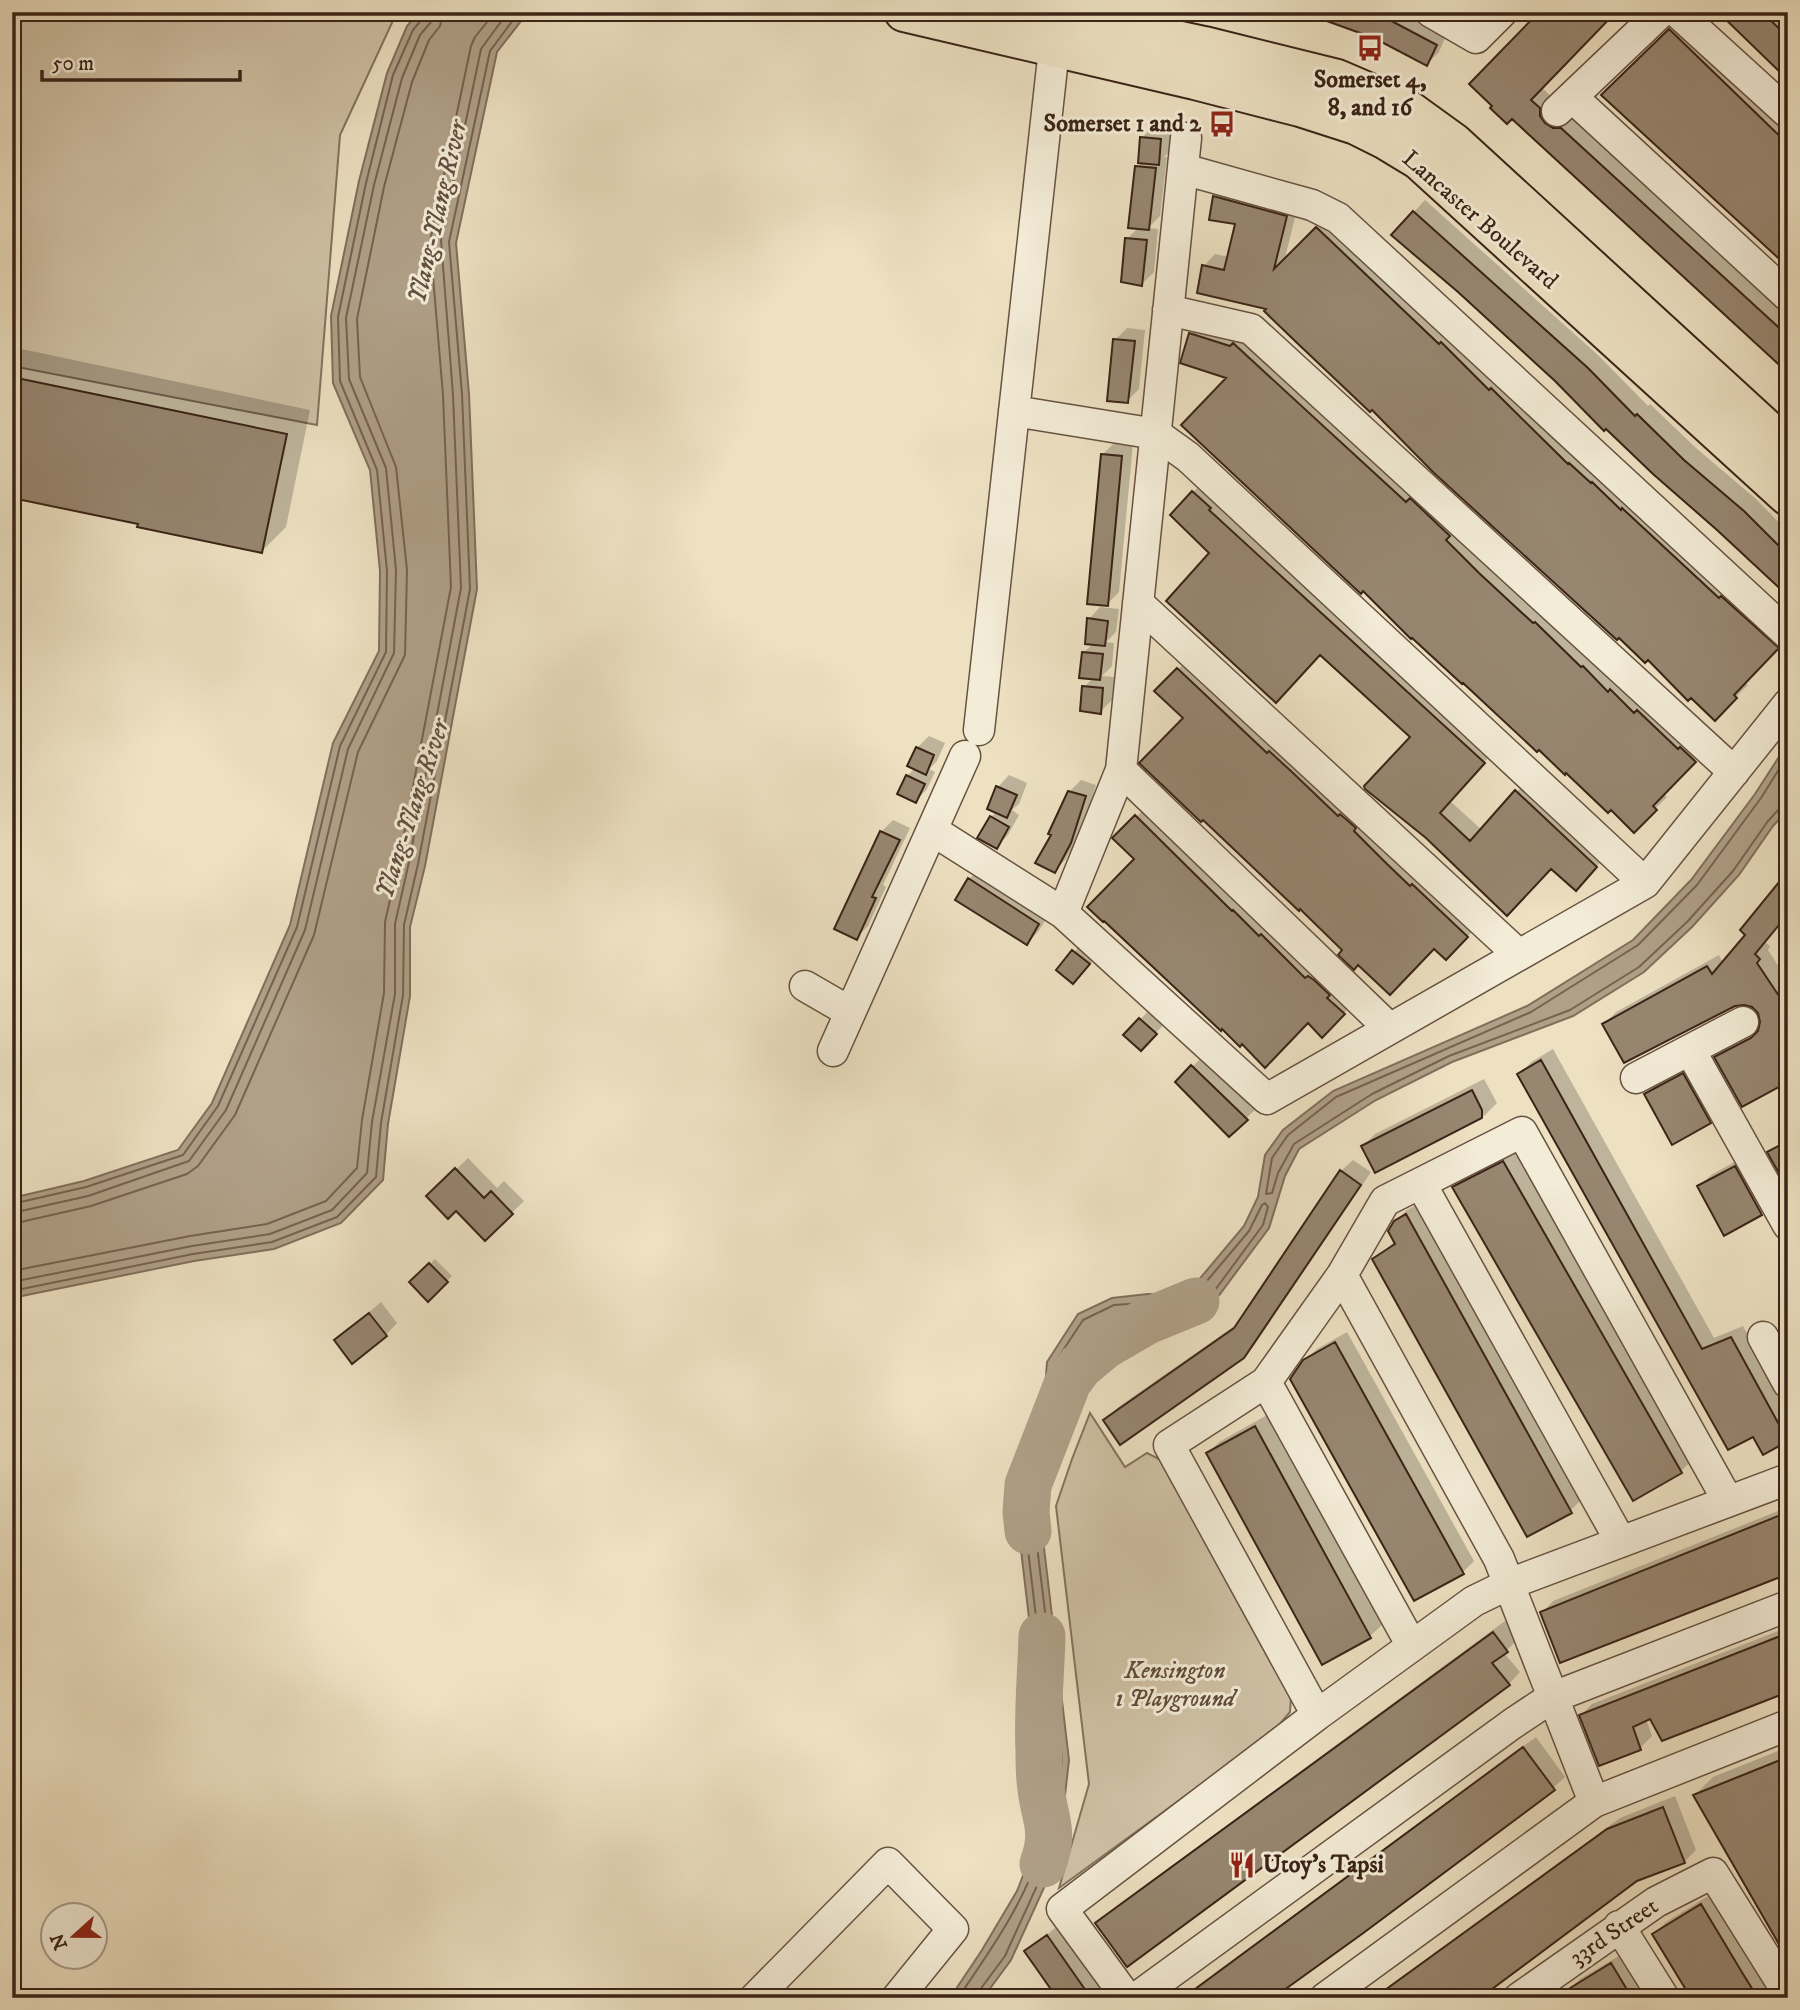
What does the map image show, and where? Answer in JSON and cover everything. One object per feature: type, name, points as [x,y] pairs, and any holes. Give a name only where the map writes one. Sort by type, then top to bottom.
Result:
[{"type":"main road","name":"Lancaster Boulevard","points":[[904,12],[988,22],[1059,23],[1203,46],[1337,79],[1368,90],[1407,109],[1454,143],[1788,449]]},
{"type":"main road","name":"Lancaster Boulevard","points":[[1059,23],[1195,80],[1300,107],[1356,125],[1419,160],[1788,496]]},
{"type":"street","points":[[1431,12],[1476,38],[1502,12]]},
{"type":"street","points":[[1661,12],[1565,104],[1788,296]]},
{"type":"street","points":[[1677,12],[1788,113]]},
{"type":"street","points":[[979,730],[1059,23]]},
{"type":"street","points":[[1063,913],[1121,770],[1186,138]]},
{"type":"street","points":[[1183,169],[1312,205],[1338,218],[1788,634]]},
{"type":"street","points":[[1168,310],[1251,329],[1734,772]]},
{"type":"street","points":[[1014,411],[1156,435],[1188,457],[1645,883]]},
{"type":"street","points":[[1138,603],[1518,954]]},
{"type":"street","points":[[932,830],[1063,913],[1267,1099],[1645,883],[1788,704]]},
{"type":"street","points":[[832,1051],[965,756]]},
{"type":"street","points":[[1121,770],[1389,1028]]},
{"type":"street","points":[[805,986],[850,1012]]},
{"type":"street","points":[[1636,1078],[1743,1022]]},
{"type":"street","points":[[1690,1050],[1788,1225]]},
{"type":"street","points":[[1317,1715],[1169,1445],[1266,1382],[1342,1275],[1385,1201],[1522,1132],[1728,1502]]},
{"type":"street","points":[[1421,1184],[1621,1542]]},
{"type":"street","points":[[1342,1275],[1499,1559],[1551,1698],[1594,1802]]},
{"type":"street","points":[[1763,1337],[1788,1383]]},
{"type":"street","points":[[1266,1382],[1412,1646]]},
{"type":"street","points":[[1127,1998],[1062,1909],[1317,1715],[1474,1601],[1509,1584],[1788,1479]]},
{"type":"street","points":[[1136,1998],[1551,1698],[1788,1606]]},
{"type":"street","points":[[1325,1998],[1594,1802],[1788,1725]]},
{"type":"street","points":[[755,1998],[888,1863],[953,1929],[897,1998]]},
{"type":"street","name":"33rd Street","points":[[1526,1996],[1619,1926],[1656,1902],[1713,1873],[1788,1993]]},
{"type":"street","points":[[1619,1926],[1664,1998]]},
{"type":"green space","points":[[12,12],[397,12],[340,135],[317,425],[12,366]]},
{"type":"green space","name":"Kensington 1 Playground","points":[[1090,1413],[1125,1467],[1147,1453],[1161,1460],[1291,1697],[1290,1712],[1273,1732],[1059,1888],[1089,1784],[1056,1506]]},
{"type":"water","name":"Ylang-Ylang River","points":[[419,12],[528,12],[497,52],[456,243],[469,394],[477,589],[425,866],[410,927],[410,996],[388,1124],[383,1180],[341,1223],[274,1249],[194,1261],[12,1298],[12,1198],[84,1181],[178,1150],[212,1103],[290,925],[333,743],[379,651],[380,571],[370,470],[333,383],[331,316],[359,181],[387,73],[407,26]]},
{"type":"water","points":[[1788,743],[1788,810],[1773,826],[1739,875],[1692,927],[1644,972],[1573,1016],[1452,1062],[1376,1100],[1299,1149],[1285,1176],[1269,1228],[1220,1294],[1200,1314],[1170,1325],[1134,1327],[1100,1341],[1076,1367],[1034,1463],[1069,1760],[1058,1857],[1011,1960],[983,1998],[950,1998],[1017,1891],[1035,1845],[1044,1798],[1047,1743],[1038,1694],[1017,1516],[1015,1467],[1044,1404],[1047,1362],[1078,1314],[1112,1298],[1148,1294],[1174,1295],[1197,1282],[1244,1226],[1258,1197],[1265,1155],[1283,1130],[1333,1091],[1527,1006],[1633,940],[1691,880],[1755,794]]},
{"type":"building","points":[[1310,12],[1371,12],[1437,45],[1427,66],[1374,38],[1310,15]]},
{"type":"building","points":[[1539,12],[1616,12],[1531,100],[1540,108],[1540,116],[1545,123],[1553,128],[1561,128],[1788,336],[1788,373],[1512,119],[1507,124],[1469,84]]},
{"type":"building","points":[[1718,12],[1762,12],[1788,37],[1788,80]]},
{"type":"building","points":[[1669,29],[1788,144],[1788,267],[1601,95]]},
{"type":"building","points":[[1140,137],[1161,139],[1159,165],[1138,163]]},
{"type":"building","points":[[1135,166],[1156,168],[1149,230],[1128,228]]},
{"type":"building","points":[[1213,196],[1287,216],[1274,269],[1316,227],[1489,390],[1491,388],[1568,464],[1592,482],[1621,510],[1622,508],[1719,598],[1721,596],[1779,648],[1734,695],[1737,698],[1715,721],[1691,698],[1688,701],[1648,660],[1645,663],[1619,638],[1617,640],[1434,473],[1372,410],[1370,412],[1264,311],[1266,309],[1197,293],[1202,265],[1224,270],[1235,224],[1209,220]]},
{"type":"building","points":[[1413,211],[1588,368],[1635,416],[1637,414],[1684,460],[1744,511],[1788,555],[1788,596],[1606,429],[1604,431],[1555,381],[1458,292],[1391,235]]},
{"type":"building","points":[[1125,238],[1147,240],[1142,286],[1121,282]]},
{"type":"building","points":[[1189,333],[1230,346],[1233,343],[1406,502],[1410,498],[1450,536],[1446,540],[1479,573],[1583,666],[1608,692],[1610,689],[1634,713],[1637,710],[1678,749],[1680,747],[1696,762],[1653,806],[1657,810],[1634,833],[1611,810],[1608,813],[1566,773],[1565,775],[1539,750],[1537,752],[1411,639],[1363,591],[1361,594],[1181,425],[1226,378],[1180,363]]},
{"type":"building","points":[[1113,339],[1135,341],[1128,403],[1107,401]]},
{"type":"building","points":[[12,377],[287,434],[262,553],[12,498]]},
{"type":"building","points":[[1101,454],[1122,456],[1108,606],[1087,604]]},
{"type":"building","points":[[1192,491],[1211,508],[1209,510],[1485,763],[1440,813],[1470,841],[1515,790],[1597,867],[1576,891],[1551,869],[1507,916],[1426,838],[1365,789],[1364,786],[1410,737],[1320,655],[1276,703],[1166,601],[1209,553],[1170,515]]},
{"type":"building","points":[[1087,618],[1108,621],[1105,646],[1085,644]]},
{"type":"building","points":[[1082,652],[1103,654],[1100,680],[1079,678]]},
{"type":"building","points":[[1177,668],[1267,753],[1269,751],[1338,816],[1340,814],[1356,828],[1354,831],[1386,863],[1468,937],[1446,960],[1434,949],[1390,995],[1358,965],[1354,970],[1338,955],[1342,950],[1300,909],[1299,911],[1139,763],[1183,718],[1154,691]]},
{"type":"building","points":[[1082,686],[1103,688],[1101,714],[1080,711]]},
{"type":"building","points":[[916,747],[934,755],[926,775],[907,766]]},
{"type":"building","points":[[906,775],[925,784],[916,803],[897,794]]},
{"type":"building","points":[[996,786],[1017,795],[1007,818],[987,809]]},
{"type":"building","points":[[1068,791],[1086,796],[1071,843],[1055,873],[1035,863],[1051,835],[1048,834]]},
{"type":"building","points":[[1135,815],[1259,936],[1261,934],[1305,978],[1308,976],[1314,980],[1330,995],[1327,998],[1345,1014],[1322,1038],[1308,1023],[1265,1068],[1242,1044],[1240,1047],[1222,1029],[1221,1031],[1087,907],[1134,859],[1112,838]]},
{"type":"building","points":[[990,816],[1009,827],[997,849],[977,838]]},
{"type":"building","points":[[880,831],[900,840],[872,897],[876,898],[857,940],[834,929]]},
{"type":"building","points":[[1788,871],[1788,914],[1755,954],[1760,959],[1757,963],[1783,1002],[1780,1004],[1788,1016],[1788,1082],[1742,1107],[1714,1057],[1751,1038],[1758,1031],[1758,1013],[1752,1007],[1744,1005],[1735,1006],[1624,1063],[1602,1024],[1707,966],[1712,974],[1745,935],[1740,930]]},
{"type":"building","points":[[968,878],[1039,924],[1027,945],[955,900]]},
{"type":"building","points":[[1072,950],[1090,964],[1073,984],[1056,970]]},
{"type":"building","points":[[1139,1018],[1157,1034],[1141,1051],[1123,1035]]},
{"type":"building","points":[[1541,1060],[1702,1349],[1731,1337],[1788,1441],[1763,1455],[1753,1437],[1728,1450],[1517,1074]]},
{"type":"building","points":[[1191,1065],[1248,1120],[1229,1137],[1175,1082]]},
{"type":"building","points":[[1683,1073],[1711,1123],[1672,1145],[1644,1094]]},
{"type":"building","points":[[1472,1090],[1482,1110],[1482,1118],[1375,1173],[1361,1146]]},
{"type":"building","points":[[1788,1141],[1788,1189],[1767,1152]]},
{"type":"building","points":[[1503,1161],[1682,1473],[1633,1501],[1452,1187]]},
{"type":"building","points":[[1735,1166],[1762,1215],[1724,1236],[1697,1186]]},
{"type":"building","points":[[455,1168],[484,1198],[491,1191],[513,1214],[485,1241],[456,1211],[448,1219],[426,1196]]},
{"type":"building","points":[[1340,1170],[1361,1185],[1244,1358],[1120,1445],[1103,1420],[1234,1328]]},
{"type":"building","points":[[1406,1214],[1572,1513],[1527,1537],[1372,1259],[1395,1244],[1388,1231],[1394,1221]]},
{"type":"building","points":[[429,1263],[448,1282],[428,1302],[409,1282]]},
{"type":"building","points":[[369,1313],[387,1336],[352,1364],[334,1340]]},
{"type":"building","points":[[1335,1342],[1464,1574],[1414,1601],[1290,1379],[1303,1360]]},
{"type":"building","points":[[1255,1426],[1371,1638],[1322,1665],[1206,1453]]},
{"type":"building","points":[[1788,1512],[1788,1574],[1560,1663],[1540,1612]]},
{"type":"building","points":[[1493,1632],[1508,1652],[1492,1663],[1510,1685],[1127,1967],[1095,1923]]},
{"type":"building","points":[[1788,1633],[1788,1692],[1662,1741],[1650,1719],[1633,1727],[1641,1750],[1599,1766],[1579,1715]]},
{"type":"building","points":[[1523,1747],[1555,1790],[1362,1934],[1273,1998],[1183,1998]]},
{"type":"building","points":[[1788,1757],[1788,1960],[1693,1795]]},
{"type":"building","points":[[1663,1807],[1685,1863],[1637,1881],[1480,1998],[1374,1998],[1607,1829]]},
{"type":"building","points":[[1701,1904],[1758,1998],[1691,1998],[1652,1934]]},
{"type":"building","points":[[1047,1935],[1091,1998],[1057,1998],[1024,1951]]},
{"type":"building","points":[[1611,1963],[1632,1998],[1554,1998],[1588,1977]]},
{"type":"waterway","points":[[1028,1531],[1028,1485],[1068,1382],[1080,1366],[1104,1346],[1147,1321],[1196,1301]]},
{"type":"waterway","points":[[1042,1636],[1039,1770],[1049,1834],[1043,1864]]},
{"type":"place","name":"Somerset 4, 8, and 16","points":[[1370,48]]},
{"type":"place","name":"Somerset 1 and 2","points":[[1222,124]]},
{"type":"place","name":"Utoy's Tapsi","points":[[1242,1865]]}]
